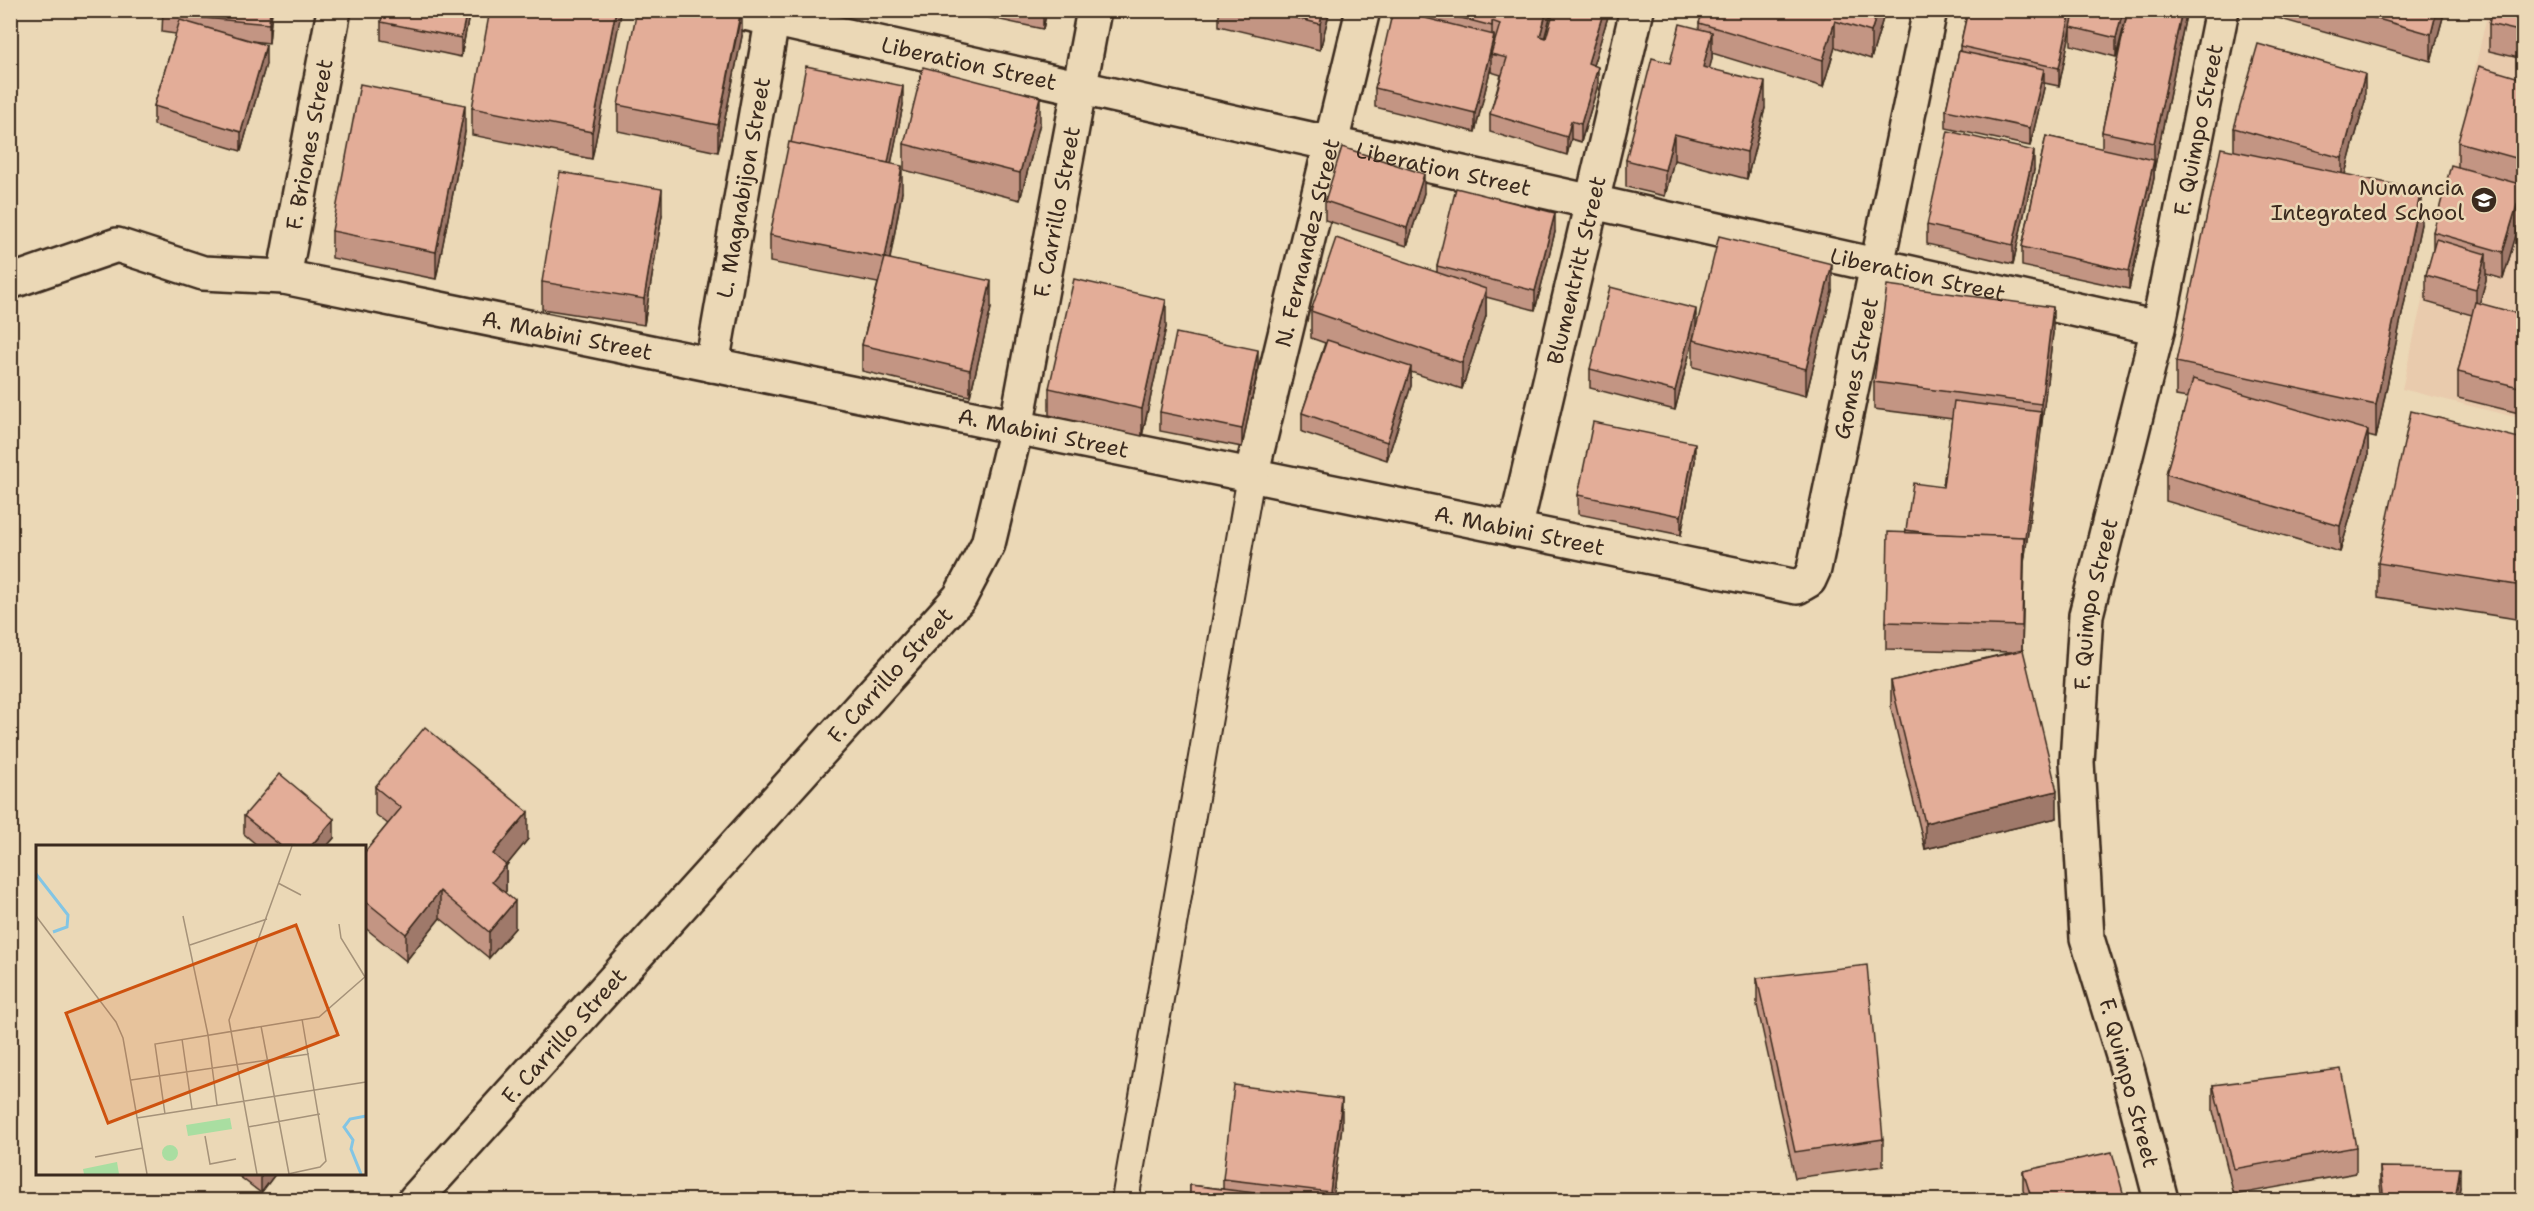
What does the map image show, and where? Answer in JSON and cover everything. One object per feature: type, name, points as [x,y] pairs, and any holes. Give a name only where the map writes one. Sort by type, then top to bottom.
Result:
[{"type":"street","name":"F. Briones Street","points":[[284,277],[334,10]]},
{"type":"street","name":"Liberation Street","points":[[730,10],[773,15],[1080,88],[2158,328]]},
{"type":"street","name":"F. Carrillo Street","points":[[415,1200],[960,597],[988,544],[1016,428],[1094,10]]},
{"type":"street","name":"N. Fernandez Street","points":[[1251,476],[1362,10]]},
{"type":"street","name":"Blumentritt Street","points":[[1515,531],[1637,10]]},
{"type":"street","name":"Gomes Street","points":[[1804,584],[1814,569],[1930,10]]},
{"type":"street","name":"F. Quimpo Street","points":[[2161,1200],[2128,1072],[2087,938],[2077,762],[2086,615],[2158,328],[2222,10]]},
{"type":"street","name":"L. Magnabijon Street","points":[[712,365],[773,15]]},
{"type":"street","name":"A. Mabini Street","points":[[10,282],[117,244],[203,273],[284,277],[1789,587],[1804,584]]},
{"type":"lane","points":[[1125,1200],[1251,476]]},
{"type":"shaded area","name":"Numancia Integrated School","points":[[2488,11],[2523,11],[2523,419],[2402,389]]},
{"type":"building","points":[[163,10],[270,10],[269,24],[162,14]]},
{"type":"building","points":[[383,10],[467,10],[461,38],[381,22]]},
{"type":"building","points":[[490,10],[616,10],[592,132],[472,108]]},
{"type":"building","points":[[637,10],[741,10],[718,125],[618,105]]},
{"type":"building","points":[[1265,10],[1323,10],[1320,24]]},
{"type":"building","points":[[1393,10],[1494,35],[1475,113],[1375,88]]},
{"type":"building","points":[[1431,10],[1547,10],[1540,36],[1546,38],[1554,10],[1604,10],[1588,63],[1598,67],[1581,124],[1571,121],[1567,137],[1490,114],[1507,58],[1491,54],[1500,24],[1492,21],[1492,26]]},
{"type":"building","points":[[1703,10],[1878,10],[1871,32],[1835,21],[1823,60],[1699,23]]},
{"type":"building","points":[[1968,10],[2071,10],[2059,68],[1960,46]]},
{"type":"building","points":[[2075,10],[2123,10],[2116,38],[2071,27]]},
{"type":"building","points":[[2128,10],[2182,10],[2154,143],[2102,132]]},
{"type":"building","points":[[2346,10],[2437,10],[2431,34]]},
{"type":"building","points":[[2492,10],[2523,10],[2523,32],[2489,24]]},
{"type":"building","points":[[180,20],[266,45],[241,132],[154,106]]},
{"type":"building","points":[[1680,24],[1712,32],[1703,67],[1765,82],[1747,152],[1674,134],[1665,170],[1626,160],[1652,58],[1670,63]]},
{"type":"building","points":[[2258,44],[2365,74],[2342,158],[2234,128]]},
{"type":"building","points":[[1959,51],[2044,69],[2030,128],[1946,110]]},
{"type":"building","points":[[806,66],[903,86],[888,163],[791,143]]},
{"type":"building","points":[[2479,66],[2523,79],[2523,160],[2458,142]]},
{"type":"building","points":[[923,67],[1040,97],[1020,173],[904,144]]},
{"type":"building","points":[[360,84],[465,105],[436,252],[332,231]]},
{"type":"building","points":[[1948,131],[2034,151],[2013,245],[1927,225]]},
{"type":"building","points":[[2046,136],[2154,160],[2129,271],[2022,247]]},
{"type":"building","points":[[789,142],[902,166],[885,258],[770,235]]},
{"type":"building","points":[[1342,147],[1424,174],[1407,228],[1325,201]]},
{"type":"building","points":[[2221,148],[2421,190],[2376,405],[2176,362]]},
{"type":"building","points":[[2451,165],[2523,185],[2503,252],[2433,232]]},
{"type":"building","points":[[560,172],[662,189],[644,299],[542,282]]},
{"type":"building","points":[[1456,188],[1555,213],[1535,291],[1437,266]]},
{"type":"building","points":[[1719,236],[1832,264],[1806,369],[1693,340]]},
{"type":"building","points":[[1336,238],[1486,289],[1462,363],[1311,311]]},
{"type":"building","points":[[2436,239],[2486,254],[2476,289],[2426,275]]},
{"type":"building","points":[[885,258],[991,281],[970,370],[862,345]]},
{"type":"building","points":[[1074,279],[1166,300],[1142,409],[1049,388]]},
{"type":"building","points":[[1887,285],[2053,307],[2041,404],[1874,382]]},
{"type":"building","points":[[1610,287],[1696,309],[1675,391],[1590,369]]},
{"type":"building","points":[[2475,302],[2523,315],[2523,388],[2458,372]]},
{"type":"building","points":[[1176,333],[1258,350],[1242,429],[1160,412]]},
{"type":"building","points":[[1327,340],[1411,367],[1387,442],[1302,413]]},
{"type":"building","points":[[2193,379],[2368,430],[2340,526],[2166,474]]},
{"type":"building","points":[[1954,401],[2041,412],[2024,545],[2024,537],[1935,534],[1906,530],[1913,483],[1943,487]]},
{"type":"building","points":[[2411,411],[2523,439],[2523,586],[2378,563]]},
{"type":"building","points":[[1593,422],[1695,443],[1681,516],[1578,495]]},
{"type":"building","points":[[1888,532],[2024,537],[2022,626],[1886,622]]},
{"type":"building","points":[[2023,650],[2057,791],[1925,823],[1891,681]]},
{"type":"building","points":[[425,727],[528,812],[493,854],[506,865],[492,882],[515,901],[489,932],[440,891],[406,934],[366,902],[366,851],[401,808],[375,787]]},
{"type":"building","points":[[280,774],[334,819],[312,845],[280,845],[244,816]]},
{"type":"building","points":[[1867,965],[1883,1139],[1795,1152],[1757,978]]},
{"type":"building","points":[[2341,1069],[2356,1147],[2234,1169],[2213,1085]]},
{"type":"building","points":[[1234,1085],[1342,1099],[1330,1192],[1223,1179]]},
{"type":"building","points":[[2112,1152],[2125,1200],[2032,1200],[2023,1171]]},
{"type":"building","points":[[2380,1167],[2460,1168],[2455,1200],[2384,1200]]},
{"type":"building","points":[[1190,1185],[1310,1200],[1190,1200]]},
{"type":"place","name":"Numancia Integrated School","points":[[2484,200]]}]
